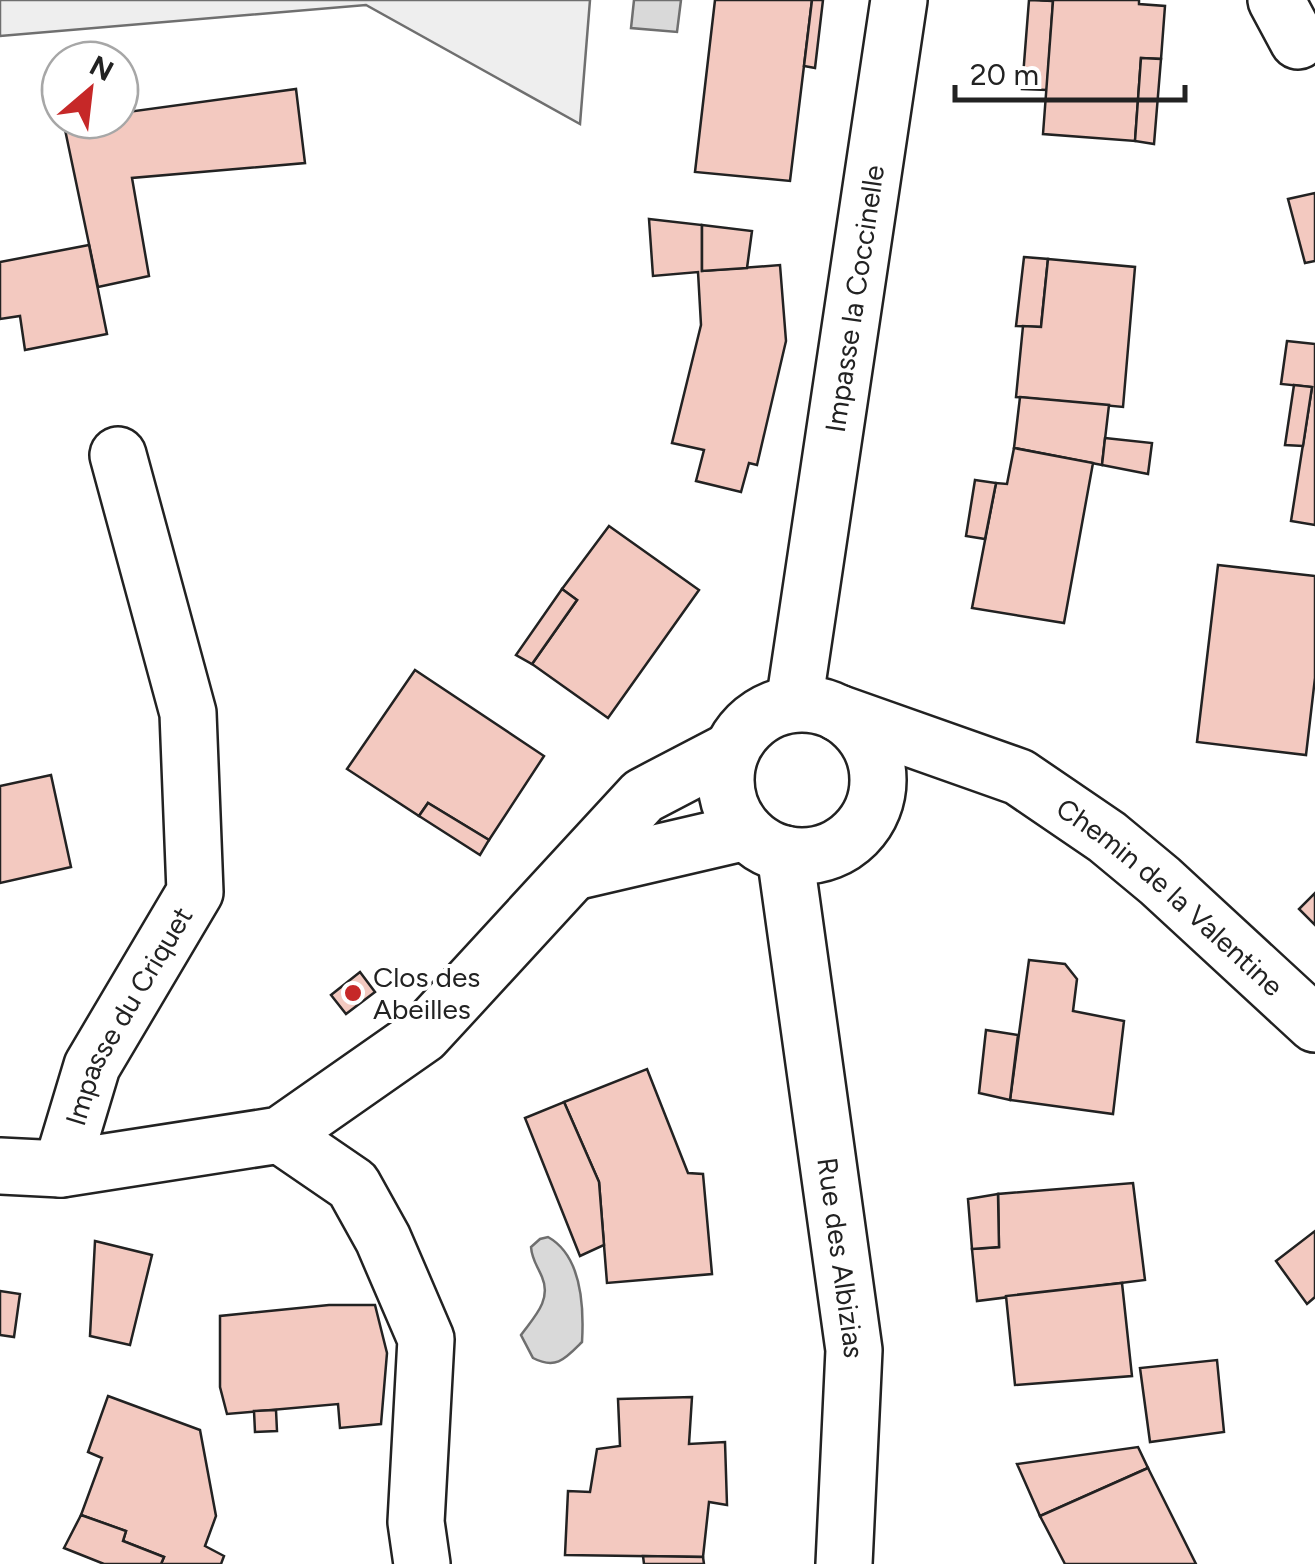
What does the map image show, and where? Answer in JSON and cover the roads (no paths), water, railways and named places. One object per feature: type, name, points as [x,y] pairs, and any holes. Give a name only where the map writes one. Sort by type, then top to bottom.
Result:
[{"type":"street","name":"Impasse la Coccinelle","points":[[821,709],[808,596],[899,0]]},
{"type":"street","name":"Impasse du Criquet","points":[[60,1170],[92,1066],[194,892],[188,713],[118,454]]},
{"type":"street","points":[[765,843],[734,815],[726,780],[731,750],[746,728],[768,710],[821,709],[852,722],[869,742],[876,764],[876,798],[797,952]]},
{"type":"street","name":"Chemin de la Valentine","points":[[821,709],[1019,777],[1134,859],[1315,1024]]},
{"type":"street","points":[[0,1166],[60,1170],[280,1135],[423,1035],[643,796],[731,750]]},
{"type":"street","points":[[876,798],[1019,777]]},
{"type":"street","points":[[574,872],[765,843],[811,856],[852,838],[876,798]]},
{"type":"street","name":"Rue des Albizias","points":[[765,843],[797,952],[854,1350],[844,1564]]},
{"type":"street","points":[[280,1135],[353,1184],[383,1240],[426,1339],[416,1522],[422,1564]]},
{"type":"place","name":"Clos des Abeilles","points":[[353,993]]}]
